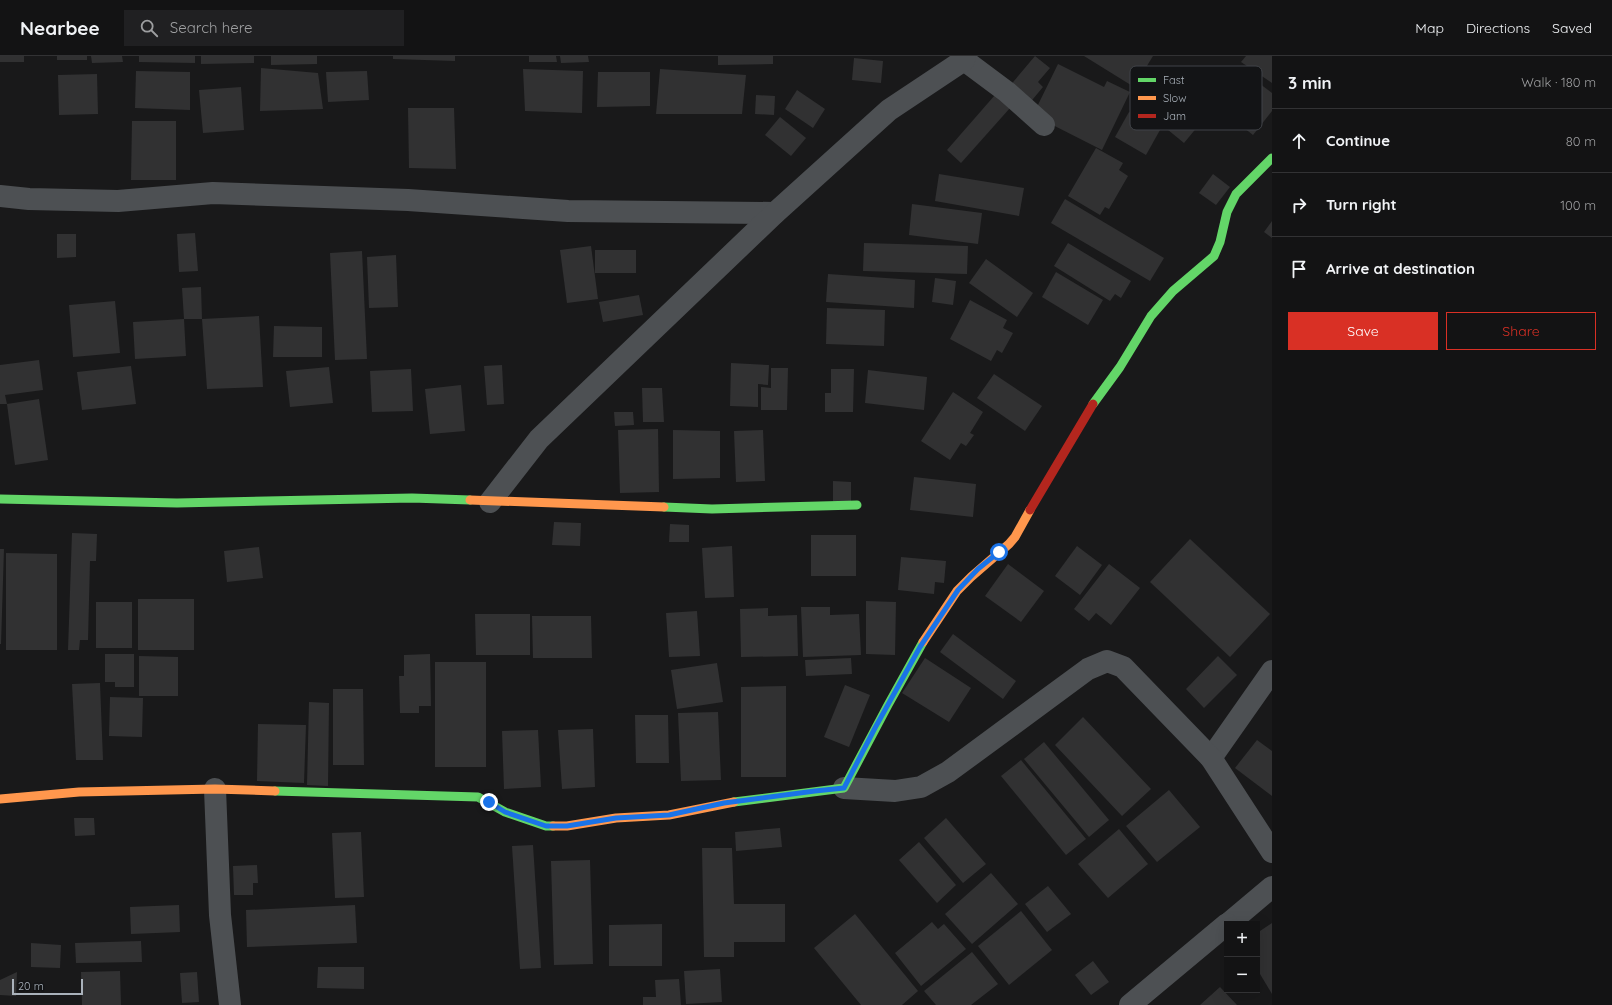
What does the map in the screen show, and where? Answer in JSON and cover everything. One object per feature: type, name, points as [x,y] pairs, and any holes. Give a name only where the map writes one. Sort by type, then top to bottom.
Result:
[{"type":"street","points":[[490,502],[539,439],[775,213],[889,110],[965,58],[1044,125]]},
{"type":"street","points":[[844,788],[920,647],[958,590],[978,569],[1011,543],[1090,408],[1120,367],[1151,316],[1173,291],[1214,256],[1220,242],[1227,212],[1236,194],[1272,158]]},
{"type":"street","points":[[0,196],[29,199],[118,201],[213,193],[408,200],[568,211],[775,213]]},
{"type":"street","points":[[0,499],[177,503],[412,498],[712,509],[857,505]]},
{"type":"street","points":[[0,799],[79,792],[215,789],[478,797],[505,812],[546,826],[567,826],[616,818],[669,815],[724,803],[815,791],[844,788],[895,791],[922,787],[948,772],[1088,669],[1107,661],[1123,667],[1211,758],[1272,852]]},
{"type":"street","points":[[1211,758],[1272,672]]},
{"type":"street","points":[[215,789],[220,915],[230,1005]]},
{"type":"street","points":[[1231,921],[1272,887]]},
{"type":"street","points":[[1130,1005],[1224,927]]},
{"type":"building","points":[[0,56],[24,56],[24,62],[0,62]]},
{"type":"building","points":[[57,56],[87,56],[87,60],[57,60]]},
{"type":"building","points":[[91,56],[122,56],[123,62],[92,63]]},
{"type":"building","points":[[139,56],[195,56],[195,63],[139,62]]},
{"type":"building","points":[[201,56],[254,56],[254,63],[201,64]]},
{"type":"building","points":[[271,56],[317,56],[317,64],[271,65]]},
{"type":"building","points":[[393,56],[455,56],[455,61],[393,59]]},
{"type":"building","points":[[529,56],[556,56],[557,62],[529,62]]},
{"type":"building","points":[[560,56],[588,56],[589,62],[561,63]]},
{"type":"building","points":[[718,56],[773,56],[773,64],[718,65]]},
{"type":"building","points":[[1035,56],[1050,68],[1038,82],[1043,87],[1028,105],[1008,88]]},
{"type":"building","points":[[1084,56],[1153,56],[1147,66],[1130,66],[1130,85]]},
{"type":"building","points":[[1246,56],[1272,56],[1272,83],[1262,76],[1262,66],[1247,66],[1241,62]]},
{"type":"building","points":[[854,58],[883,61],[881,83],[852,80]]},
{"type":"building","points":[[1058,64],[1104,87],[1107,81],[1130,92],[1102,150],[1033,115]]},
{"type":"building","points":[[261,68],[318,73],[323,109],[260,111]]},
{"type":"building","points":[[523,69],[583,71],[582,113],[525,111]]},
{"type":"building","points":[[660,69],[746,75],[742,114],[656,114]]},
{"type":"building","points":[[136,71],[190,72],[190,110],[135,108]]},
{"type":"building","points":[[367,71],[369,100],[328,102],[326,72]]},
{"type":"building","points":[[598,72],[650,72],[650,106],[597,107]]},
{"type":"building","points":[[97,74],[98,114],[59,115],[58,75]]},
{"type":"building","points":[[1262,85],[1272,93],[1272,111],[1262,124]]},
{"type":"building","points":[[241,87],[244,130],[203,133],[199,90]]},
{"type":"building","points":[[797,90],[825,109],[813,128],[785,109]]},
{"type":"building","points":[[756,95],[775,96],[774,115],[755,114]]},
{"type":"building","points":[[995,95],[1010,108],[961,163],[947,150]]},
{"type":"building","points":[[408,108],[454,108],[456,169],[409,168]]},
{"type":"building","points":[[1129,112],[1130,130],[1160,130],[1146,155],[1115,137]]},
{"type":"building","points":[[780,117],[806,138],[791,156],[765,135]]},
{"type":"building","points":[[132,121],[176,121],[176,180],[131,180]]},
{"type":"building","points":[[1168,130],[1195,130],[1184,143]]},
{"type":"building","points":[[1247,130],[1257,130],[1253,135]]},
{"type":"building","points":[[1096,148],[1123,163],[1119,170],[1128,176],[1109,209],[1105,207],[1100,215],[1068,196]]},
{"type":"building","points":[[939,174],[1024,188],[1019,216],[935,201]]},
{"type":"building","points":[[1213,174],[1230,187],[1216,205],[1199,193]]},
{"type":"building","points":[[1065,199],[1164,258],[1150,281],[1051,223]]},
{"type":"building","points":[[912,204],[982,213],[978,244],[909,235]]},
{"type":"building","points":[[1272,221],[1272,238],[1264,232]]},
{"type":"building","points":[[195,233],[198,271],[179,272],[177,234]]},
{"type":"building","points":[[57,234],[76,234],[76,257],[57,258]]},
{"type":"building","points":[[864,243],[968,246],[967,274],[863,271]]},
{"type":"building","points":[[1068,243],[1131,281],[1121,298],[1115,294],[1110,301],[1054,266]]},
{"type":"building","points":[[591,246],[598,299],[567,303],[560,250]]},
{"type":"building","points":[[595,250],[636,250],[636,273],[595,273]]},
{"type":"building","points":[[362,251],[367,359],[335,360],[330,253]]},
{"type":"building","points":[[396,255],[398,307],[369,308],[367,257]]},
{"type":"building","points":[[986,259],[1033,293],[1017,317],[969,283]]},
{"type":"building","points":[[1056,272],[1103,300],[1088,325],[1042,297]]},
{"type":"building","points":[[828,274],[915,280],[914,308],[826,302]]},
{"type":"building","points":[[935,278],[956,281],[953,305],[932,302]]},
{"type":"building","points":[[201,287],[202,319],[184,319],[182,288]]},
{"type":"building","points":[[639,295],[643,315],[603,322],[599,302]]},
{"type":"building","points":[[970,300],[1007,320],[1003,328],[1013,333],[1002,353],[997,350],[991,361],[950,339]]},
{"type":"building","points":[[115,301],[120,353],[73,357],[69,305]]},
{"type":"building","points":[[827,308],[885,310],[884,346],[826,344]]},
{"type":"building","points":[[259,316],[263,387],[207,389],[202,319]]},
{"type":"building","points":[[184,319],[186,356],[135,359],[133,322]]},
{"type":"building","points":[[274,326],[322,327],[322,357],[273,357]]},
{"type":"building","points":[[39,360],[43,390],[5,395],[7,404],[0,404],[0,365]]},
{"type":"building","points":[[731,363],[769,365],[768,385],[758,384],[758,407],[730,406]]},
{"type":"building","points":[[502,365],[504,404],[487,405],[484,366]]},
{"type":"building","points":[[131,366],[136,404],[82,410],[77,372]]},
{"type":"building","points":[[329,367],[333,403],[290,407],[286,371]]},
{"type":"building","points":[[771,368],[788,368],[787,410],[761,410],[761,387],[771,388]]},
{"type":"building","points":[[411,369],[413,411],[372,412],[370,371]]},
{"type":"building","points":[[831,369],[854,369],[853,412],[825,412],[825,393],[831,393]]},
{"type":"building","points":[[868,370],[927,377],[924,410],[865,403]]},
{"type":"building","points":[[994,374],[1042,406],[1025,431],[977,398]]},
{"type":"building","points":[[461,385],[465,431],[430,434],[425,389]]},
{"type":"building","points":[[642,388],[662,388],[664,422],[643,422]]},
{"type":"building","points":[[953,392],[983,412],[970,433],[974,435],[966,446],[961,443],[950,460],[921,441]]},
{"type":"building","points":[[39,399],[48,460],[15,465],[7,404]]},
{"type":"building","points":[[614,412],[633,412],[634,425],[615,426]]},
{"type":"building","points":[[658,429],[659,492],[620,493],[618,430]]},
{"type":"building","points":[[673,430],[720,431],[720,478],[673,479]]},
{"type":"building","points":[[763,430],[765,481],[736,482],[734,431]]},
{"type":"building","points":[[914,477],[976,484],[973,517],[910,510]]},
{"type":"building","points":[[833,481],[851,482],[851,502],[833,501]]},
{"type":"building","points":[[554,522],[581,523],[580,546],[552,545]]},
{"type":"building","points":[[670,524],[689,525],[689,542],[669,542]]},
{"type":"building","points":[[72,533],[97,534],[96,561],[90,561],[88,640],[80,640],[79,650],[68,650]]},
{"type":"building","points":[[811,535],[856,535],[856,576],[811,576]]},
{"type":"building","points":[[1190,539],[1270,614],[1230,657],[1150,582]]},
{"type":"building","points":[[732,546],[734,597],[705,598],[702,548]]},
{"type":"building","points":[[1077,546],[1102,565],[1080,595],[1055,576]]},
{"type":"building","points":[[259,547],[263,578],[227,582],[224,551]]},
{"type":"building","points":[[0,549],[4,549],[1,644],[0,644]]},
{"type":"building","points":[[6,553],[57,554],[57,650],[6,650]]},
{"type":"building","points":[[901,557],[946,561],[944,583],[935,582],[934,594],[898,590]]},
{"type":"building","points":[[1008,564],[1044,591],[1021,622],[985,596]]},
{"type":"building","points":[[1109,564],[1140,588],[1111,625],[1096,613],[1089,621],[1074,609]]},
{"type":"building","points":[[138,599],[194,599],[194,650],[138,650]]},
{"type":"building","points":[[866,601],[896,602],[895,655],[866,654]]},
{"type":"building","points":[[96,602],[132,602],[132,648],[96,648]]},
{"type":"building","points":[[801,607],[830,607],[830,615],[859,614],[861,655],[803,657]]},
{"type":"building","points":[[768,608],[768,616],[797,615],[798,656],[741,657],[740,609]]},
{"type":"building","points":[[697,611],[700,656],[669,657],[666,613]]},
{"type":"building","points":[[475,614],[530,614],[530,655],[476,655]]},
{"type":"building","points":[[532,616],[591,616],[592,658],[533,658]]},
{"type":"building","points":[[953,634],[1016,681],[1003,699],[940,652]]},
{"type":"building","points":[[105,654],[134,654],[134,687],[115,687],[115,682],[105,682]]},
{"type":"building","points":[[430,654],[431,706],[419,706],[419,713],[400,713],[399,676],[404,676],[404,655]]},
{"type":"building","points":[[139,656],[178,657],[178,696],[139,696]]},
{"type":"building","points":[[1218,656],[1237,675],[1204,708],[1186,689]]},
{"type":"building","points":[[851,658],[852,674],[806,676],[805,660]]},
{"type":"building","points":[[925,658],[971,688],[949,722],[902,693]]},
{"type":"building","points":[[435,662],[486,662],[486,767],[435,767]]},
{"type":"building","points":[[717,663],[723,702],[677,709],[671,670]]},
{"type":"building","points":[[100,683],[103,760],[76,760],[72,684]]},
{"type":"building","points":[[845,685],[870,695],[849,747],[824,737]]},
{"type":"building","points":[[786,686],[786,777],[741,777],[741,687]]},
{"type":"building","points":[[333,689],[363,689],[364,765],[333,765]]},
{"type":"building","points":[[110,697],[143,698],[142,737],[109,736]]},
{"type":"building","points":[[309,702],[329,703],[328,786],[307,785]]},
{"type":"building","points":[[718,712],[721,780],[681,781],[678,713]]},
{"type":"building","points":[[635,715],[668,715],[669,763],[636,763]]},
{"type":"building","points":[[1083,717],[1151,789],[1122,816],[1055,745]]},
{"type":"building","points":[[258,724],[306,725],[304,783],[257,781]]},
{"type":"building","points":[[593,729],[595,787],[562,789],[558,730]]},
{"type":"building","points":[[538,730],[541,787],[504,789],[502,731]]},
{"type":"building","points":[[1257,740],[1272,751],[1272,796],[1235,768]]},
{"type":"building","points":[[1044,742],[1109,820],[1089,837],[1024,759]]},
{"type":"building","points":[[1021,760],[1086,839],[1066,855],[1001,776]]},
{"type":"building","points":[[1169,790],[1200,827],[1157,862],[1126,826]]},
{"type":"building","points":[[74,818],[94,818],[95,835],[75,836]]},
{"type":"building","points":[[946,818],[986,864],[963,883],[924,838]]},
{"type":"building","points":[[780,828],[782,847],[736,851],[735,832]]},
{"type":"building","points":[[1119,829],[1148,864],[1108,898],[1078,864]]},
{"type":"building","points":[[361,832],[364,897],[335,898],[332,833]]},
{"type":"building","points":[[919,842],[956,885],[937,903],[899,860]]},
{"type":"building","points":[[533,845],[541,968],[520,969],[512,846]]},
{"type":"building","points":[[702,848],[732,848],[734,904],[785,904],[785,942],[734,942],[734,957],[704,957]]},
{"type":"building","points":[[590,860],[593,964],[554,965],[551,861]]},
{"type":"building","points":[[257,865],[258,883],[253,883],[253,895],[234,895],[233,866]]},
{"type":"building","points":[[991,873],[1018,904],[972,944],[945,914]]},
{"type":"building","points":[[1048,886],[1071,914],[1047,932],[1025,904]]},
{"type":"building","points":[[179,905],[180,932],[131,934],[130,907]]},
{"type":"building","points":[[355,905],[357,943],[247,947],[246,910]]},
{"type":"building","points":[[1021,911],[1052,950],[1009,985],[978,946]]},
{"type":"building","points":[[855,914],[918,991],[902,1005],[861,1005],[814,948]]},
{"type":"building","points":[[932,922],[938,929],[944,924],[966,949],[921,986],[895,953]]},
{"type":"building","points":[[1272,923],[1272,994],[1260,974],[1260,931]]},
{"type":"building","points":[[662,924],[662,966],[609,966],[609,925]]},
{"type":"building","points":[[141,941],[142,962],[76,963],[75,943]]},
{"type":"building","points":[[31,943],[61,945],[60,968],[31,967]]},
{"type":"building","points":[[972,952],[998,984],[971,1005],[936,1005],[924,991]]},
{"type":"building","points":[[1093,961],[1109,982],[1091,995],[1075,975]]},
{"type":"building","points":[[318,967],[364,967],[364,989],[317,988]]},
{"type":"building","points":[[720,969],[722,1002],[686,1004],[684,971]]},
{"type":"building","points":[[120,971],[121,1005],[82,1005],[81,972]]},
{"type":"building","points":[[17,972],[16,996],[0,995],[0,980]]},
{"type":"building","points":[[197,972],[199,1002],[182,1003],[180,973]]},
{"type":"building","points":[[679,979],[681,1005],[643,1005],[643,997],[656,997],[655,980]]},
{"type":"building","points":[[1220,987],[1224,993],[1237,1005],[1200,1005]]},
{"type":"traffic: fast","points":[[1093,404],[1120,367],[1151,316],[1173,291],[1214,256],[1220,242],[1227,212],[1236,194],[1272,158]]},
{"type":"traffic: fast","points":[[0,499],[177,503],[412,498],[470,500]]},
{"type":"traffic: fast","points":[[664,507],[712,509],[857,505]]},
{"type":"traffic: fast","points":[[734,802],[844,788],[923,642]]},
{"type":"traffic: fast","points":[[275,791],[478,797],[505,812],[546,826],[553,826]]},
{"type":"traffic: slow","points":[[470,500],[664,507]]},
{"type":"traffic: slow","points":[[923,642],[957,591],[1009,544],[1015,537],[1030,510]]},
{"type":"traffic: slow","points":[[0,799],[79,792],[215,789],[275,791]]},
{"type":"traffic: slow","points":[[553,826],[567,826],[616,818],[669,815],[734,802]]},
{"type":"traffic: jam","points":[[1030,510],[1093,404]]},
{"type":"route","points":[[489,802],[505,812],[546,826],[567,826],[616,818],[669,815],[724,803],[844,788],[920,647],[958,590],[978,569],[999,552]]}]
